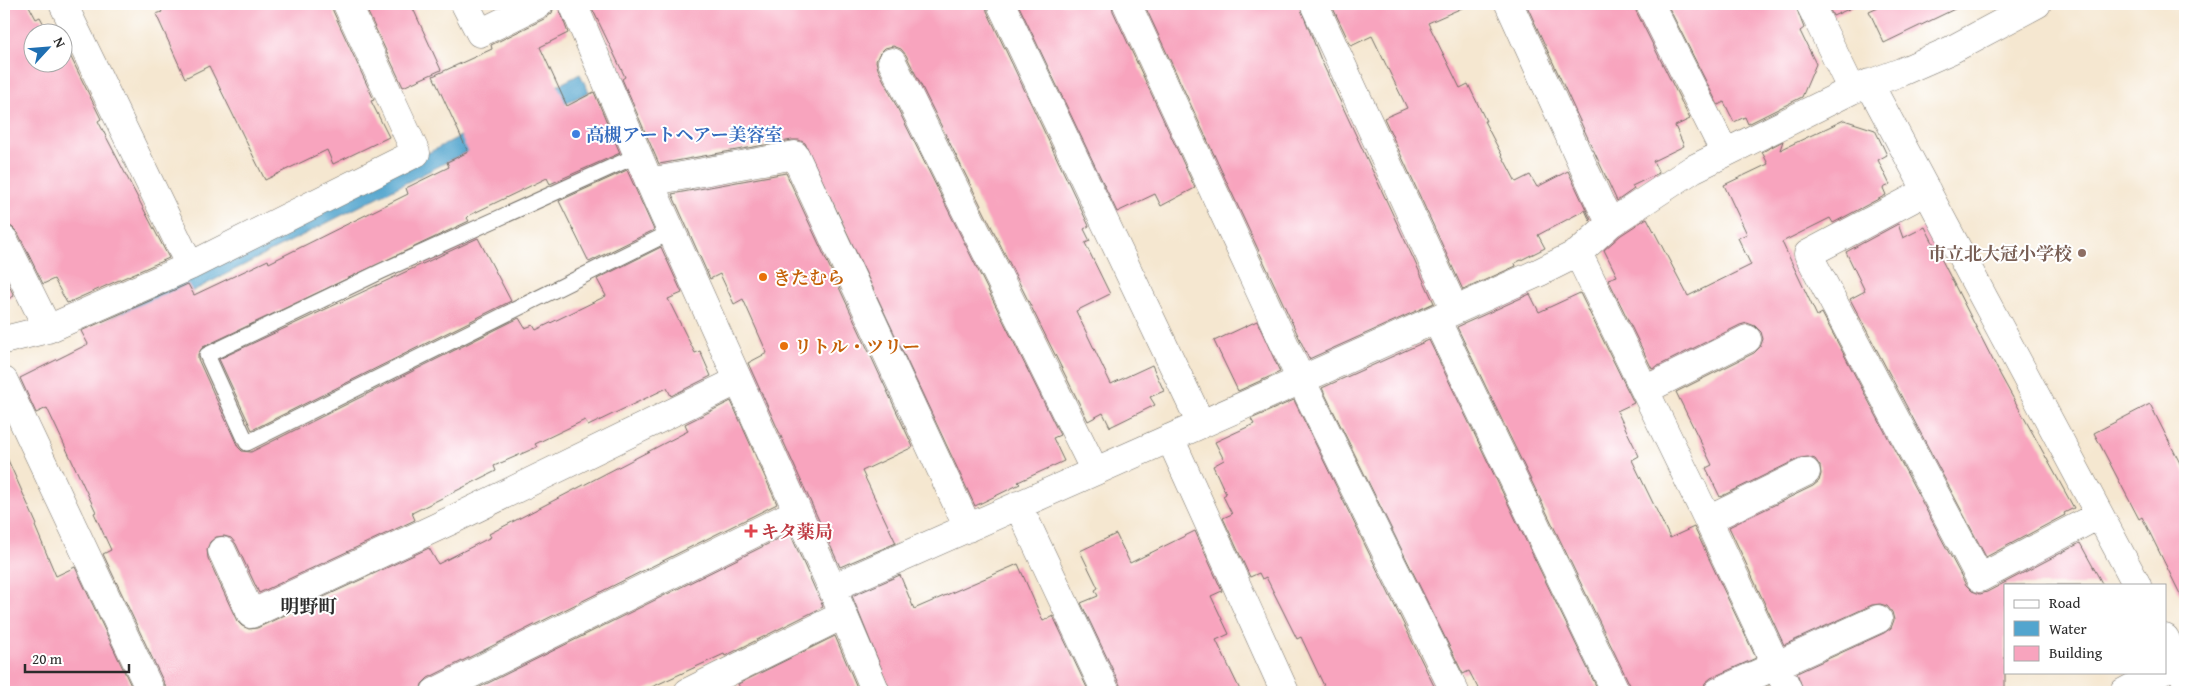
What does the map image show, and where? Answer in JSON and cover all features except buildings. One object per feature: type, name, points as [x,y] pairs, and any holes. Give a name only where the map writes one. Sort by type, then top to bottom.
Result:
[{"type":"street","points":[[62,4],[190,266]]},
{"type":"street","points":[[4,340],[48,330],[190,266],[416,153],[347,4]]},
{"type":"street","points":[[466,4],[480,33],[539,4]]},
{"type":"street","points":[[573,4],[671,232],[832,588],[876,692]]},
{"type":"street","points":[[1000,4],[1201,424]]},
{"type":"street","points":[[1127,4],[1301,380],[1455,692]]},
{"type":"street","points":[[1314,4],[1445,315],[1616,692]]},
{"type":"street","points":[[1509,4],[1600,203],[1611,223]]},
{"type":"street","points":[[1650,4],[1725,154]]},
{"type":"street","points":[[1810,4],[1927,191],[2136,584]]},
{"type":"street","points":[[832,588],[1301,380],[1578,254],[1611,223],[1693,169],[1861,87],[1951,50],[2037,4]]},
{"type":"street","points":[[892,62],[1095,471]]},
{"type":"street","points":[[649,182],[795,155],[968,528]]},
{"type":"street","points":[[1927,191],[1808,254],[1980,578],[2099,515]]},
{"type":"street","points":[[4,240],[48,330]]},
{"type":"street","points":[[1578,254],[1708,520],[1789,692]]},
{"type":"street","points":[[1645,390],[1746,339]]},
{"type":"street","points":[[4,381],[150,692]]},
{"type":"street","points":[[222,550],[251,614],[461,516],[737,381]]},
{"type":"street","points":[[1170,438],[1285,692]]},
{"type":"street","points":[[1708,520],[1806,472]]},
{"type":"street","points":[[1018,505],[1106,692]]},
{"type":"street","points":[[435,692],[796,512]]},
{"type":"street","points":[[688,692],[844,615]]},
{"type":"street","points":[[1718,692],[1878,619]]},
{"type":"street","points":[[2124,692],[2173,671],[2166,642]]},
{"type":"lane","points":[[638,155],[382,271],[207,355],[247,443],[671,232]]},
{"type":"water","points":[[580,74],[589,92],[506,132],[114,331],[150,430],[266,692],[248,692],[91,328]]},
{"type":"place","name":"高槻アートヘアー美容室","points":[[576,134]]},
{"type":"place","name":"市立北大冠小学校","points":[[2082,253]]},
{"type":"place","name":"きたむら","points":[[763,277]]},
{"type":"place","name":"リトル・ツリー","points":[[784,346]]},
{"type":"place","name":"キタ薬局","points":[[751,531]]},
{"type":"district","name":"明野町","points":[[309,606]]}]
